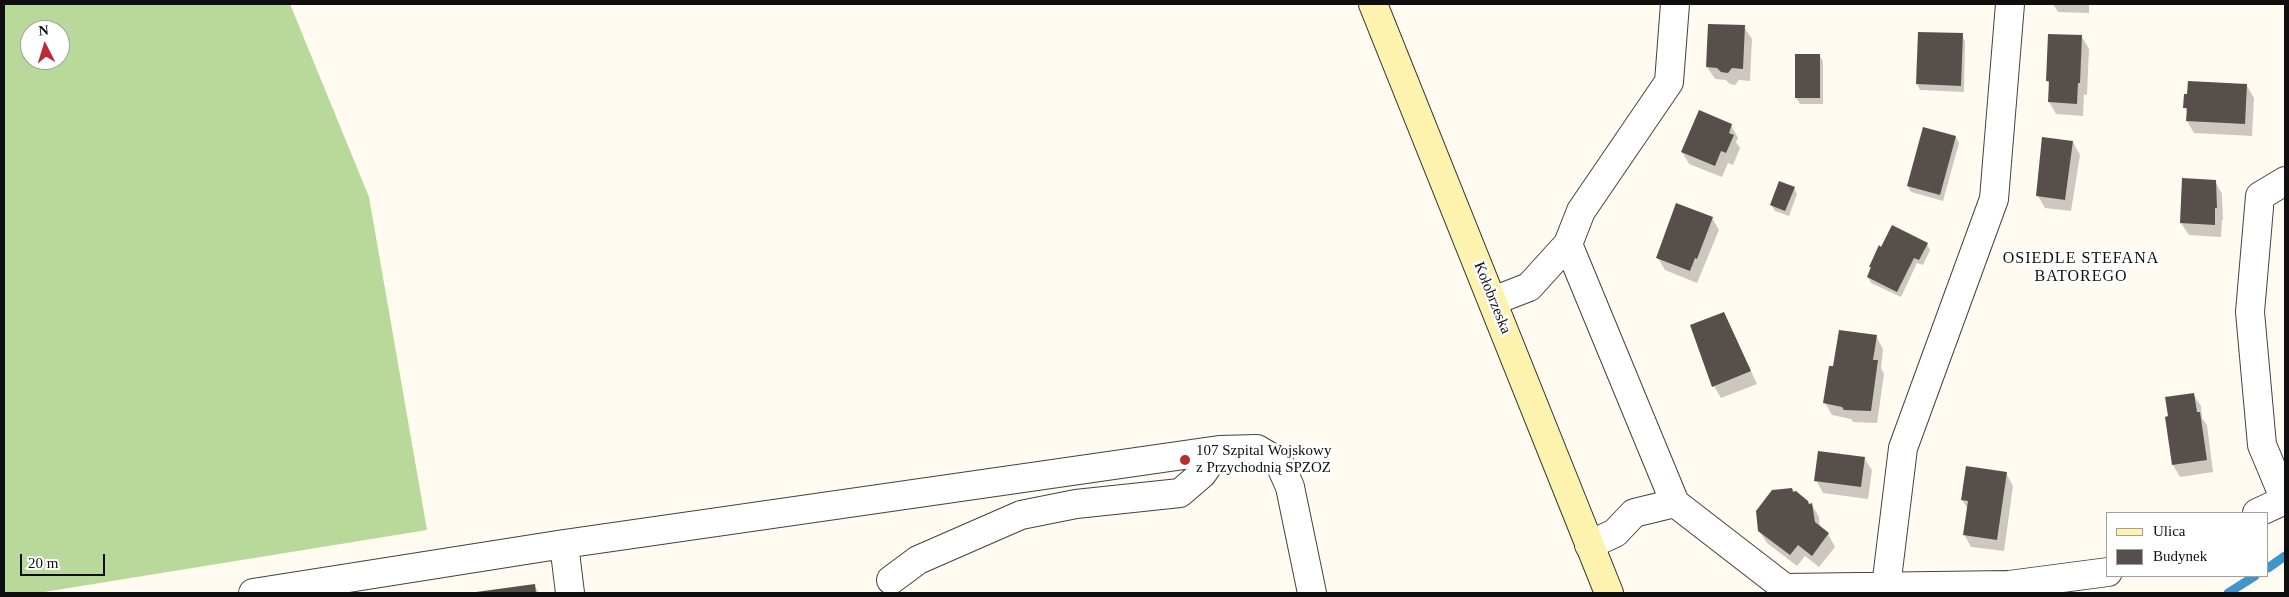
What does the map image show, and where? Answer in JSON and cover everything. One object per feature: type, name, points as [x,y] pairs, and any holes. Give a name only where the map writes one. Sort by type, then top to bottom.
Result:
[{"type":"main road","name":"Kołobrzeska","points":[[1374,4],[1609,593]]},
{"type":"street","points":[[1493,300],[1529,287],[1568,244],[1581,211],[1669,82],[1676,4]]},
{"type":"street","points":[[1886,587],[1903,448],[1994,200],[2010,4]]},
{"type":"street","points":[[2259,512],[2285,500],[2262,445],[2250,312],[2260,196],[2285,182]]},
{"type":"street","points":[[1568,244],[1676,503],[1785,588],[2009,585],[2106,572]]},
{"type":"street","points":[[253,593],[564,544],[1219,450],[1257,449],[1279,462],[1290,487],[1312,593]]},
{"type":"street","points":[[891,580],[918,560],[1021,515],[1076,504],[1180,493],[1202,474],[1219,450]]},
{"type":"street","points":[[1589,545],[1615,534],[1634,513],[1676,503]]},
{"type":"street","points":[[564,544],[570,593]]},
{"type":"green space","points":[[4,4],[290,4],[369,197],[427,530],[38,593],[4,593]]},
{"type":"building","points":[[1708,24],[1745,25],[1743,69],[1732,68],[1728,73],[1721,72],[1717,68],[1706,67]]},
{"type":"building","points":[[1918,32],[1963,33],[1961,86],[1916,84]]},
{"type":"building","points":[[2048,34],[2082,35],[2077,104],[2048,102],[2049,81],[2046,81]]},
{"type":"building","points":[[1795,54],[1820,54],[1820,98],[1795,98]]},
{"type":"building","points":[[2188,81],[2247,84],[2245,124],[2186,121],[2187,108],[2183,108],[2184,94],[2187,94]]},
{"type":"building","points":[[1699,110],[1732,124],[1729,133],[1734,135],[1726,153],[1721,151],[1715,166],[1681,152]]},
{"type":"building","points":[[1923,127],[1956,136],[1940,195],[1907,186]]},
{"type":"building","points":[[2042,137],[2073,141],[2065,200],[2036,196]]},
{"type":"building","points":[[2182,178],[2216,180],[2217,208],[2215,208],[2215,225],[2180,223]]},
{"type":"building","points":[[1779,181],[1795,187],[1785,211],[1770,205]]},
{"type":"building","points":[[1676,203],[1713,217],[1697,259],[1695,258],[1690,271],[1656,258]]},
{"type":"building","points":[[1892,225],[1928,243],[1919,260],[1914,258],[1897,292],[1867,277],[1871,267],[1869,267],[1879,245],[1881,247]]},
{"type":"building","points":[[1724,312],[1751,371],[1712,387],[1690,325]]},
{"type":"building","points":[[1839,330],[1877,335],[1873,360],[1878,360],[1871,411],[1844,410],[1842,407],[1823,403],[1829,366],[1833,366]]},
{"type":"building","points":[[2194,393],[2197,412],[2200,412],[2207,460],[2172,465],[2165,417],[2168,416],[2165,397]]},
{"type":"building","points":[[1818,451],[1865,457],[1861,487],[1814,481]]},
{"type":"building","points":[[1966,466],[2007,472],[1997,540],[1963,535],[1968,501],[1961,500]]},
{"type":"building","points":[[1792,488],[1793,492],[1796,491],[1809,504],[1812,503],[1815,522],[1829,533],[1812,556],[1798,545],[1790,555],[1758,531],[1756,511],[1772,490]]},
{"type":"building","points":[[535,584],[536,593],[476,593],[476,592]]},
{"type":"waterway","points":[[2269,567],[2285,556]]},
{"type":"waterway","points":[[2228,593],[2253,577]]},
{"type":"place","name":"107 Szpital Wojskowy z Przychodnią SPZOZ","points":[[1185,460]]},
{"type":"district","name":"OSIEDLE STEFANA BATOREGO","points":[[2081,268]]}]
